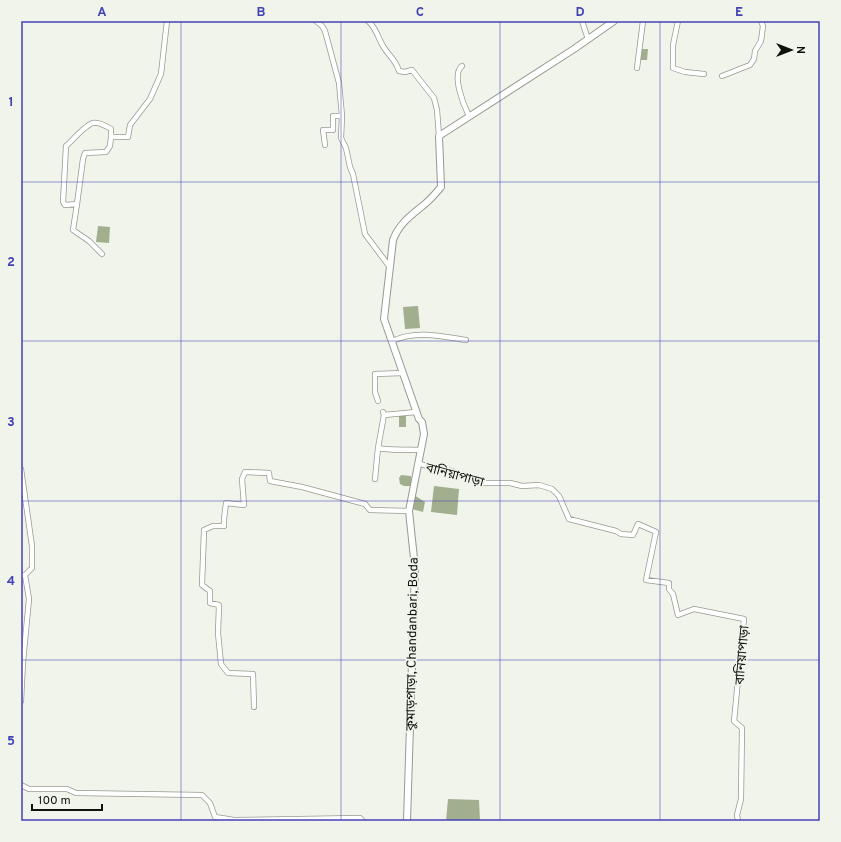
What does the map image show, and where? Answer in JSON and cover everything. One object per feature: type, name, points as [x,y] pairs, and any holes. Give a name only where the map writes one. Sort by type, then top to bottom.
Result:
[{"type":"street","points":[[111,137],[128,137],[130,125],[150,99],[160,74],[167,21]]},
{"type":"street","points":[[316,21],[325,31],[339,83],[342,116],[341,138],[346,148],[365,234],[389,266]]},
{"type":"street","points":[[368,21],[377,33],[384,47],[393,58],[398,71],[405,72],[412,70],[434,98],[437,110],[439,136],[614,21]]},
{"type":"street","points":[[582,21],[588,39]]},
{"type":"street","points":[[637,68],[643,21]]},
{"type":"street","points":[[678,21],[673,45],[673,68],[685,72],[699,72],[704,74]]},
{"type":"street","points":[[722,76],[750,65],[754,59],[755,51],[762,41],[761,21]]},
{"type":"street","points":[[462,66],[459,69],[457,76],[464,106],[469,116]]},
{"type":"street","points":[[325,145],[323,130],[333,130],[333,116],[342,116]]},
{"type":"street","points":[[77,204],[65,205],[63,202],[66,146],[88,126],[93,123],[102,124],[111,129],[110,146],[106,152],[85,153],[73,230],[89,241],[102,254]]},
{"type":"street","name":"কুমাড়পাড়া, Chandanbari, Boda","points":[[407,821],[415,568],[409,511],[424,434],[422,422],[416,412],[384,319],[389,266],[393,240],[397,230],[441,187],[439,136]]},
{"type":"street","points":[[392,341],[406,336],[424,334],[466,340]]},
{"type":"street","points":[[378,401],[375,392],[375,374],[403,373]]},
{"type":"street","points":[[375,479],[383,413],[416,412]]},
{"type":"street","points":[[378,448],[390,451],[400,449],[420,450]]},
{"type":"street","name":"বানিয়াপাড়া","points":[[418,464],[452,471],[483,483],[510,483],[522,486],[540,486],[552,489],[559,496],[569,519],[616,531],[622,534],[633,535],[638,524],[654,531],[656,532],[646,580],[669,583],[669,589],[674,594],[678,615],[694,609],[744,619],[734,721],[742,728],[741,799],[737,815],[738,821]]},
{"type":"street","points":[[21,469],[32,546],[32,568],[23,575],[29,598],[21,701]]},
{"type":"street","points":[[254,708],[253,674],[228,673],[221,664],[218,633],[219,605],[210,603],[210,590],[202,585],[204,530],[213,526],[224,526],[226,503],[244,505],[242,479],[245,472],[269,473],[270,481],[302,487],[365,504],[370,510],[409,511]]},
{"type":"street","points":[[21,785],[29,789],[67,789],[76,792],[202,795],[210,803],[215,817],[229,820],[360,818],[363,821]]},
{"type":"shaded area","points":[[641,49],[648,49],[647,60],[641,60]]},
{"type":"shaded area","points":[[98,226],[110,227],[109,243],[96,242]]},
{"type":"shaded area","points":[[418,306],[420,328],[405,329],[403,307]]},
{"type":"shaded area","points":[[399,414],[406,414],[406,427],[399,427]]},
{"type":"shaded area","points":[[401,475],[411,476],[411,486],[404,486],[400,484],[399,478]]},
{"type":"shaded area","points":[[434,486],[459,489],[457,515],[431,512]]},
{"type":"shaded area","points":[[414,495],[425,502],[423,512],[412,509]]},
{"type":"shaded area","points":[[448,799],[479,800],[480,821],[446,821]]}]
